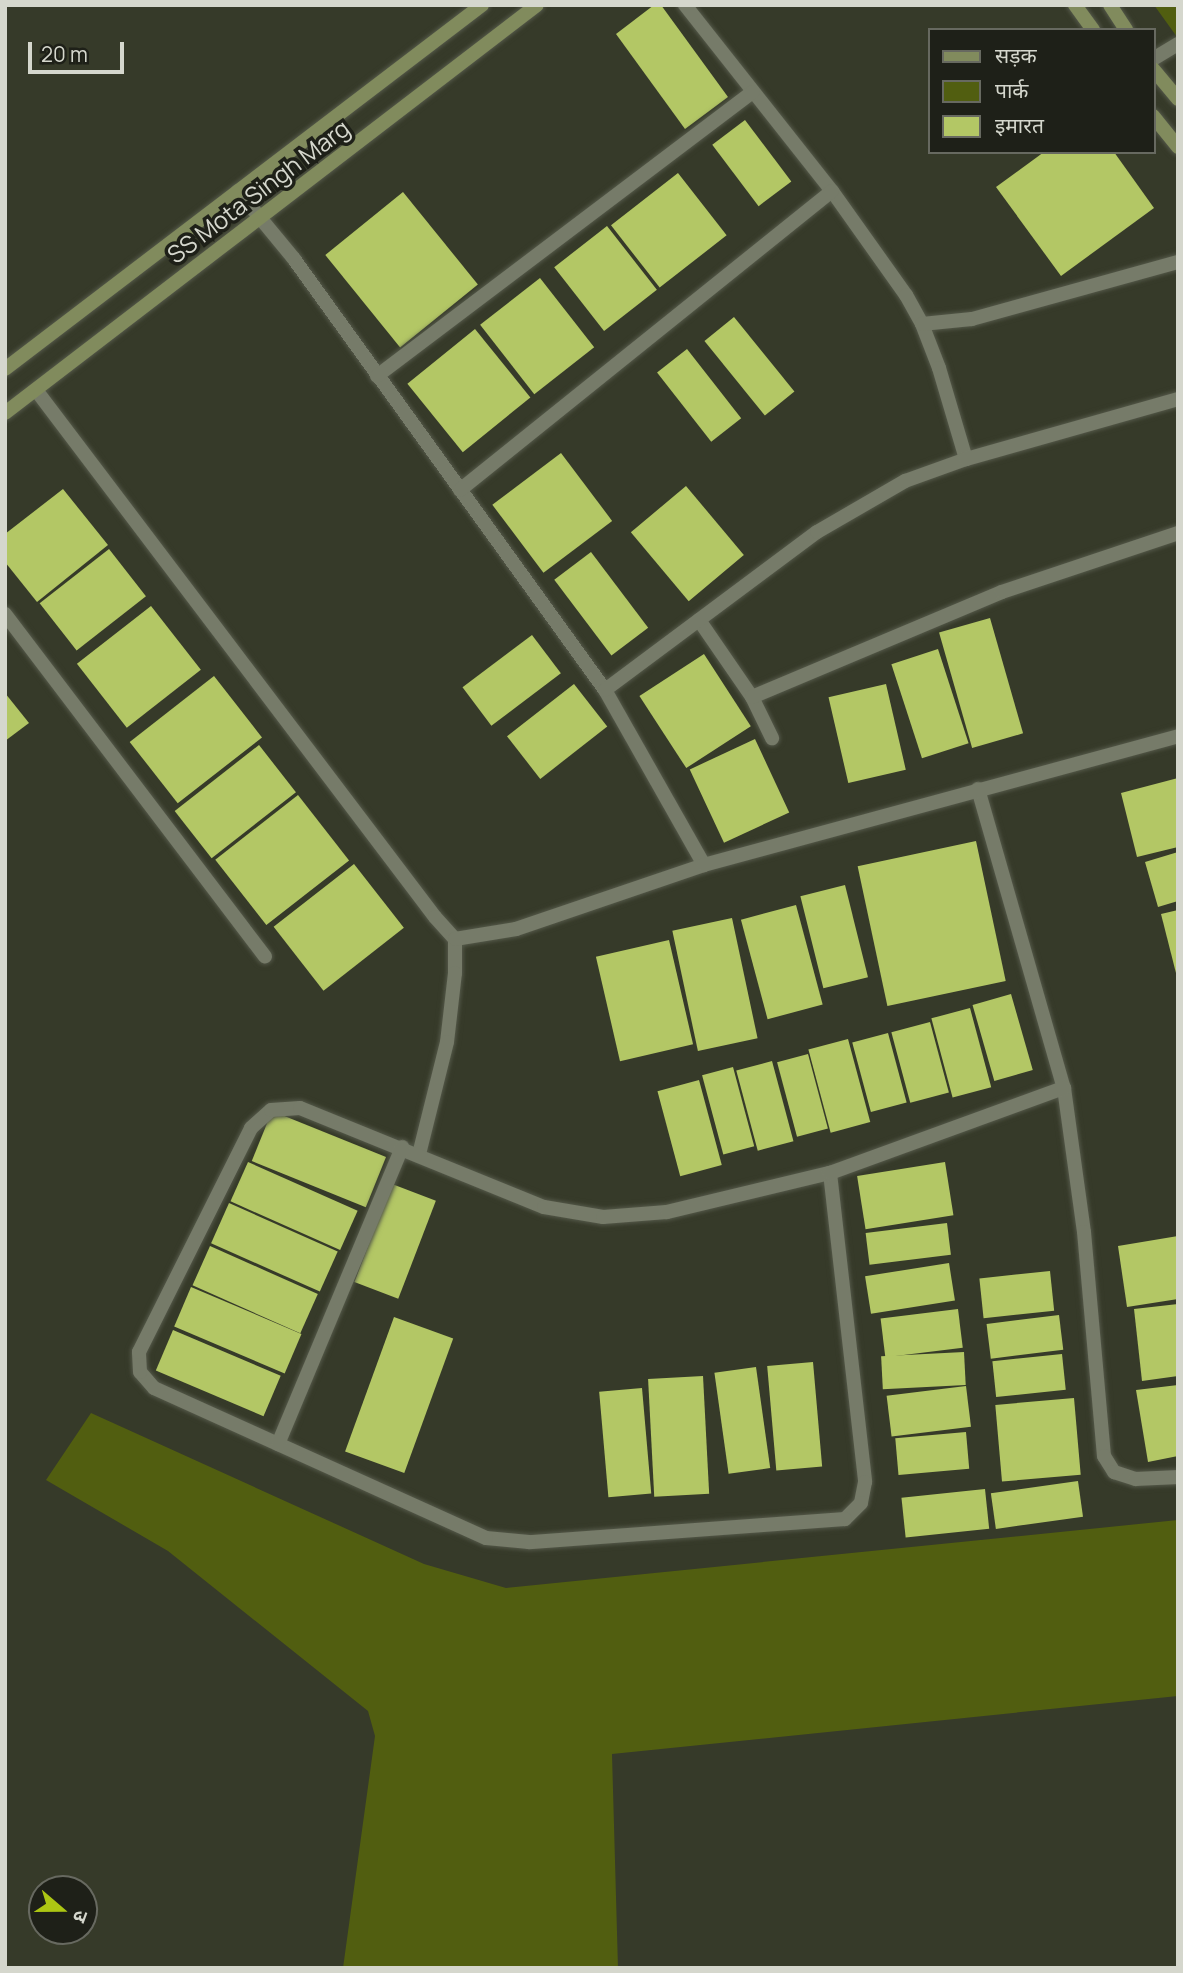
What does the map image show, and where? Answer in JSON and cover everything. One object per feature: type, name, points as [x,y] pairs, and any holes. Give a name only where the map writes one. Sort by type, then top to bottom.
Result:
[{"type":"street","name":"SS Mota Singh Marg","points":[[5,369],[482,5]]},
{"type":"street","name":"SS Mota Singh Marg","points":[[5,413],[537,5]]},
{"type":"street","points":[[685,5],[887,265],[922,324],[939,368],[966,459]]},
{"type":"street","points":[[1075,5],[1092,28]]},
{"type":"street","points":[[1110,5],[1125,28]]},
{"type":"street","points":[[1155,58],[1178,44]]},
{"type":"street","points":[[1155,70],[1178,99]]},
{"type":"street","points":[[377,376],[753,92]]},
{"type":"street","points":[[1155,118],[1178,147]]},
{"type":"street","points":[[238,191],[261,218],[605,690],[704,865]]},
{"type":"street","points":[[460,490],[832,191]]},
{"type":"street","points":[[922,324],[972,318],[1178,262]]},
{"type":"street","points":[[36,390],[435,917],[455,939],[455,973],[447,1042],[419,1154]]},
{"type":"street","points":[[605,690],[817,532],[905,481],[966,459],[1178,399]]},
{"type":"street","points":[[752,697],[1002,592],[1178,533]]},
{"type":"street","points":[[5,614],[265,957]]},
{"type":"street","points":[[699,620],[752,697],[772,738]]},
{"type":"street","points":[[455,939],[516,929],[704,865],[1178,736]]},
{"type":"street","points":[[978,789],[1063,1088],[1084,1232],[1104,1456],[1114,1472],[1136,1479],[1178,1477]]},
{"type":"street","points":[[830,1173],[865,1482],[861,1503],[845,1519],[529,1542],[486,1538],[154,1388],[140,1372],[139,1352],[251,1129],[271,1110],[300,1108],[402,1147],[544,1207],[603,1217],[667,1212],[830,1173],[1063,1088]]},
{"type":"street","points":[[278,1444],[402,1147]]},
{"type":"green space","points":[[1154,5],[1178,5],[1178,37],[1177,37]]},
{"type":"green space","points":[[91,1413],[424,1564],[506,1588],[1178,1520],[1178,1696],[612,1754],[618,1968],[343,1968],[375,1736],[368,1711],[168,1551],[46,1480]]},
{"type":"building","points":[[654,5],[661,5],[728,97],[685,129],[616,34]]},
{"type":"building","points":[[745,120],[791,181],[759,206],[712,145]]},
{"type":"building","points":[[1041,154],[1115,154],[1154,208],[1061,276],[996,187]]},
{"type":"building","points":[[678,173],[727,235],[660,288],[611,225]]},
{"type":"building","points":[[403,192],[478,284],[400,347],[325,255]]},
{"type":"building","points":[[607,226],[657,290],[604,331],[554,267]]},
{"type":"building","points":[[540,278],[594,347],[534,394],[480,325]]},
{"type":"building","points":[[734,317],[794,392],[765,416],[704,341]]},
{"type":"building","points":[[475,329],[530,397],[463,452],[407,384]]},
{"type":"building","points":[[687,349],[741,418],[711,442],[657,372]]},
{"type":"building","points":[[561,453],[612,521],[543,573],[492,505]]},
{"type":"building","points":[[686,486],[744,555],[689,601],[631,532]]},
{"type":"building","points":[[63,489],[108,545],[37,602],[5,562],[5,534]]},
{"type":"building","points":[[109,549],[146,596],[77,650],[40,603]]},
{"type":"building","points":[[591,552],[648,628],[611,656],[554,580]]},
{"type":"building","points":[[151,606],[201,670],[127,728],[77,664]]},
{"type":"building","points":[[990,618],[1023,733],[972,748],[939,633]]},
{"type":"building","points":[[532,635],[561,673],[491,726],[463,687]]},
{"type":"building","points":[[938,649],[969,743],[922,758],[891,664]]},
{"type":"building","points":[[704,654],[751,726],[686,768],[639,696]]},
{"type":"building","points":[[214,676],[262,737],[178,803],[130,742]]},
{"type":"building","points":[[574,684],[607,727],[540,779],[507,736]]},
{"type":"building","points":[[886,684],[906,770],[848,783],[829,697]]},
{"type":"building","points":[[5,693],[29,723],[5,741]]},
{"type":"building","points":[[755,739],[789,812],[724,843],[690,769]]},
{"type":"building","points":[[259,745],[296,792],[212,858],[175,811]]},
{"type":"building","points":[[1178,778],[1178,847],[1137,857],[1121,793]]},
{"type":"building","points":[[298,795],[349,860],[266,925],[215,860]]},
{"type":"building","points":[[976,841],[1006,981],[887,1006],[858,866]]},
{"type":"building","points":[[1178,852],[1178,901],[1158,907],[1145,862]]},
{"type":"building","points":[[354,864],[404,928],[323,991],[274,927]]},
{"type":"building","points":[[845,885],[868,977],[823,988],[800,896]]},
{"type":"building","points":[[796,905],[823,1004],[768,1019],[741,920]]},
{"type":"building","points":[[1178,910],[1178,977],[1177,977],[1161,914]]},
{"type":"building","points":[[732,918],[758,1038],[698,1051],[672,931]]},
{"type":"building","points":[[669,940],[693,1044],[620,1061],[596,957]]},
{"type":"building","points":[[1011,994],[1033,1070],[994,1081],[973,1005]]},
{"type":"building","points":[[970,1008],[991,1087],[953,1098],[931,1018]]},
{"type":"building","points":[[930,1022],[949,1093],[910,1103],[891,1032]]},
{"type":"building","points":[[888,1033],[907,1103],[871,1112],[852,1043]]},
{"type":"building","points":[[848,1039],[870,1122],[831,1133],[808,1050]]},
{"type":"building","points":[[808,1054],[828,1128],[797,1137],[777,1062]]},
{"type":"building","points":[[772,1061],[793,1141],[758,1151],[736,1071]]},
{"type":"building","points":[[733,1067],[754,1146],[723,1154],[702,1075]]},
{"type":"building","points":[[699,1080],[722,1165],[680,1176],[657,1091]]},
{"type":"building","points":[[272,1111],[386,1157],[366,1207],[252,1161]]},
{"type":"building","points":[[248,1162],[358,1211],[340,1250],[231,1201]]},
{"type":"building","points":[[945,1162],[953,1215],[866,1229],[857,1176]]},
{"type":"building","points":[[392,1184],[436,1201],[398,1299],[354,1282]]},
{"type":"building","points":[[229,1203],[338,1251],[320,1292],[211,1243]]},
{"type":"building","points":[[947,1223],[951,1255],[870,1265],[866,1233]]},
{"type":"building","points":[[1178,1236],[1178,1299],[1127,1307],[1118,1246]]},
{"type":"building","points":[[210,1246],[318,1294],[300,1333],[193,1285]]},
{"type":"building","points":[[949,1263],[955,1301],[871,1314],[865,1276]]},
{"type":"building","points":[[1050,1271],[1054,1311],[984,1318],[979,1278]]},
{"type":"building","points":[[191,1287],[301,1334],[285,1373],[174,1327]]},
{"type":"building","points":[[1178,1304],[1178,1376],[1142,1381],[1134,1309]]},
{"type":"building","points":[[958,1309],[963,1348],[885,1357],[881,1319]]},
{"type":"building","points":[[1059,1315],[1063,1350],[991,1359],[987,1324]]},
{"type":"building","points":[[394,1317],[453,1339],[404,1473],[345,1451]]},
{"type":"building","points":[[173,1330],[281,1376],[264,1416],[156,1371]]},
{"type":"building","points":[[964,1352],[966,1385],[883,1389],[881,1356]]},
{"type":"building","points":[[1062,1354],[1066,1390],[996,1397],[992,1361]]},
{"type":"building","points":[[813,1362],[822,1467],[776,1471],[767,1366]]},
{"type":"building","points":[[756,1367],[770,1468],[729,1474],[714,1373]]},
{"type":"building","points":[[703,1376],[709,1494],[654,1497],[648,1379]]},
{"type":"building","points":[[1178,1385],[1178,1456],[1148,1462],[1136,1390]]},
{"type":"building","points":[[966,1386],[971,1427],[892,1436],[887,1396]]},
{"type":"building","points":[[642,1388],[651,1494],[608,1497],[599,1392]]},
{"type":"building","points":[[1074,1398],[1081,1475],[1002,1482],[995,1405]]},
{"type":"building","points":[[966,1432],[969,1469],[898,1475],[895,1438]]},
{"type":"building","points":[[1078,1481],[1083,1517],[996,1529],[991,1493]]},
{"type":"building","points":[[985,1489],[989,1529],[906,1538],[901,1498]]}]
